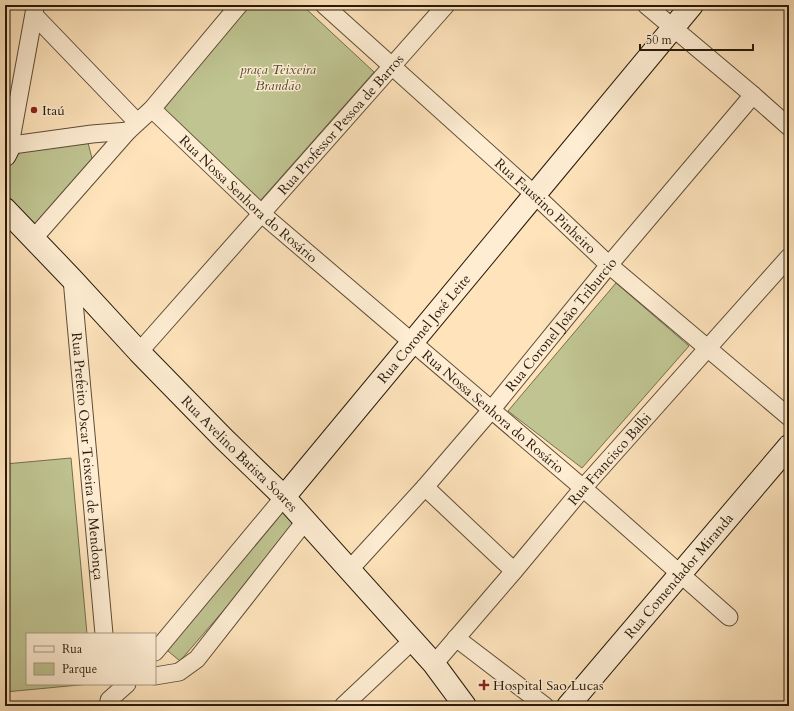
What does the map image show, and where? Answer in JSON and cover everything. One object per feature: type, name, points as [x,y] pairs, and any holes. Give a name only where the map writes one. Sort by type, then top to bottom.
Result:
[{"type":"street","points":[[34,238],[133,127],[152,109],[239,5]]},
{"type":"street","name":"Rua Faustino Pinheiro","points":[[324,5],[535,195],[609,265],[789,417]]},
{"type":"street","name":"Rua Professor Pessoa de Barros","points":[[139,352],[446,5]]},
{"type":"street","points":[[646,5],[789,127]]},
{"type":"street","name":"Rua Coronel José Leite","points":[[156,651],[692,5]]},
{"type":"street","points":[[35,10],[133,127]]},
{"type":"street","points":[[35,10],[7,149],[133,127]]},
{"type":"street","name":"Rua Coronel João Triburcio","points":[[350,569],[425,487],[492,409],[609,265],[753,95]]},
{"type":"street","name":"Rua Nossa Senhora do Rosário","points":[[152,109],[262,214],[492,409],[729,617]]},
{"type":"street","points":[[92,134],[99,165]]},
{"type":"street","name":"Rua Avelino Batista Soares","points":[[5,209],[34,238],[139,352],[306,520],[434,664],[465,706]]},
{"type":"street","name":"Rua Francisco Balbi","points":[[434,664],[583,488],[789,257]]},
{"type":"street","name":"Rua Prefeito Oscar Teixeira de Mendonça","points":[[72,279],[104,633]]},
{"type":"street","name":"Rua Comendador Miranda","points":[[568,706],[789,446]]},
{"type":"street","points":[[425,487],[514,571]]},
{"type":"street","points":[[156,676],[179,672],[185,669],[196,659],[306,520]]},
{"type":"street","points":[[456,638],[545,706]]},
{"type":"street","points":[[343,706],[413,640]]},
{"type":"street","points":[[109,697],[126,685]]},
{"type":"green space","name":"praça Teixeira Brandão","points":[[248,5],[302,5],[374,72],[260,201],[163,110]]},
{"type":"green space","points":[[87,139],[94,166],[36,230],[5,202],[5,171],[13,153]]},
{"type":"green space","points":[[616,283],[689,346],[582,468],[508,411]]},
{"type":"green space","points":[[71,458],[87,633],[26,633],[26,685],[79,685],[5,692],[5,464]]},
{"type":"green space","points":[[279,508],[298,524],[180,661],[162,646]]},
{"type":"place","name":"Itaú","points":[[34,110]]},
{"type":"place","name":"Hospital Sao Lucas","points":[[484,685]]}]
